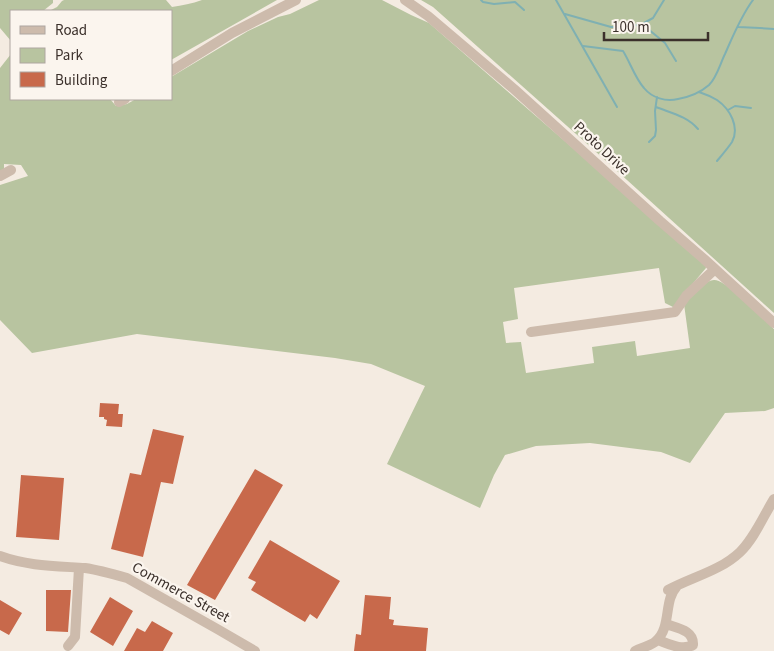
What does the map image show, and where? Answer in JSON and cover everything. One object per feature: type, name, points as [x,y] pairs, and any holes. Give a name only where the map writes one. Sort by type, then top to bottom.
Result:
[{"type":"street","points":[[172,70],[232,33],[296,0]]},
{"type":"street","name":"Proto Drive","points":[[405,0],[428,16],[478,57],[774,323]]},
{"type":"street","points":[[0,176],[11,170]]},
{"type":"street","points":[[531,332],[674,312],[686,296],[715,269]]},
{"type":"street","points":[[668,590],[720,566],[741,551],[753,535],[774,499]]},
{"type":"street","name":"Commerce Street","points":[[0,556],[26,563],[79,568],[111,573],[127,578],[255,651]]},
{"type":"street","points":[[68,646],[75,637],[79,568]]},
{"type":"street","points":[[635,651],[658,640],[665,629],[671,596],[680,584]]},
{"type":"street","points":[[658,640],[684,649],[693,645],[692,636],[666,624]]},
{"type":"green space","points":[[0,0],[53,0],[53,3],[44,10],[10,10],[10,40],[0,28]]},
{"type":"green space","points":[[166,0],[172,7],[202,0],[277,0],[172,59],[172,10],[51,10],[62,1]]},
{"type":"green space","points":[[319,0],[382,0],[429,23],[705,263],[706,268],[673,307],[665,303],[659,268],[514,288],[518,319],[503,322],[506,343],[521,342],[526,373],[594,363],[592,347],[635,341],[637,356],[690,348],[684,304],[702,286],[714,280],[720,281],[736,293],[774,329],[774,408],[765,411],[725,413],[690,463],[661,452],[590,443],[536,446],[505,455],[480,508],[387,464],[425,386],[371,364],[137,334],[32,353],[0,320],[0,185],[28,176],[21,165],[4,164],[4,170],[0,171],[0,68],[10,55],[10,100],[111,100],[116,106],[127,104],[134,100],[172,100],[172,76],[248,31],[278,17],[290,14]]},
{"type":"green space","points":[[421,0],[774,0],[774,313],[433,7]]},
{"type":"building","points":[[100,403],[119,404],[118,414],[123,414],[122,427],[106,426],[107,420],[104,417],[99,417]]},
{"type":"building","points":[[153,429],[184,436],[173,484],[161,482],[143,557],[111,549],[130,473],[141,475]]},
{"type":"building","points":[[255,469],[283,485],[215,600],[187,585]]},
{"type":"building","points":[[21,475],[64,478],[59,540],[16,537]]},
{"type":"building","points":[[270,540],[340,581],[317,619],[310,614],[305,622],[251,590],[256,582],[248,578]]},
{"type":"building","points":[[46,590],[71,590],[68,632],[46,631]]},
{"type":"building","points":[[365,595],[391,597],[389,619],[394,620],[393,625],[428,628],[426,651],[354,651],[356,634],[361,635]]},
{"type":"building","points":[[110,597],[133,611],[113,646],[90,632]]},
{"type":"building","points":[[0,600],[22,613],[9,635],[0,630]]},
{"type":"building","points":[[152,621],[173,633],[163,651],[124,651],[137,628],[145,632]]},
{"type":"waterway","points":[[481,0],[494,4],[515,2],[524,10]]},
{"type":"waterway","points":[[556,0],[617,107]]},
{"type":"waterway","points":[[565,14],[611,27],[627,27],[642,24],[653,18],[664,0]]},
{"type":"waterway","points":[[583,46],[623,51],[638,80],[655,97],[673,100],[691,96],[706,88],[712,82],[737,26],[753,0]]},
{"type":"waterway","points":[[642,24],[665,43],[676,61]]},
{"type":"waterway","points":[[738,27],[774,29]]},
{"type":"waterway","points":[[699,92],[722,104],[730,113],[734,124],[735,130],[732,142],[717,161]]},
{"type":"waterway","points":[[649,142],[655,136],[657,97]]},
{"type":"waterway","points":[[728,110],[735,106],[751,108]]},
{"type":"waterway","points":[[656,107],[684,118],[698,129]]}]
